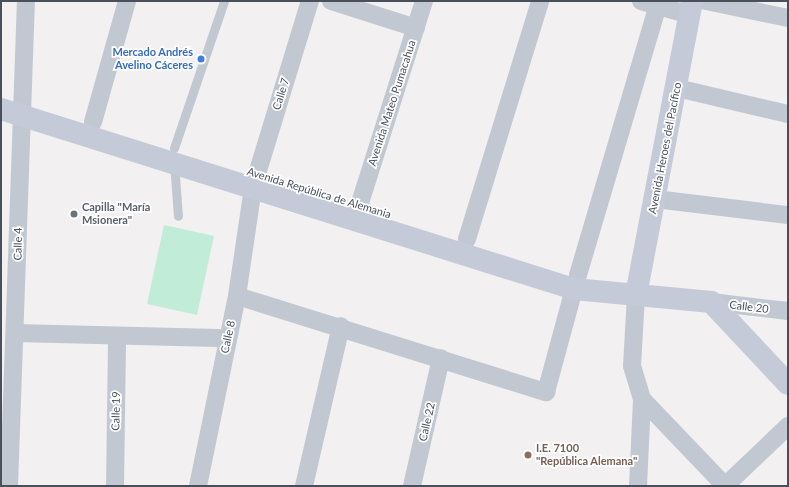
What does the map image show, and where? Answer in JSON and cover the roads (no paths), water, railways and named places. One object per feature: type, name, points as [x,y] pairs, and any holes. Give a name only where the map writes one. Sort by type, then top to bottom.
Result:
[{"type":"street","name":"Calle 4","points":[[9,486],[16,333],[11,104],[26,1]]},
{"type":"street","points":[[93,122],[127,1]]},
{"type":"street","name":"Calle 7","points":[[255,180],[310,1]]},
{"type":"street","points":[[331,1],[416,28]]},
{"type":"street","name":"Avenida Mateo Pumacahua","points":[[359,206],[424,1]]},
{"type":"street","points":[[467,239],[540,1]]},
{"type":"street","points":[[237,296],[341,326],[546,392],[649,3],[696,6],[788,18]]},
{"type":"street","name":"Avenida Heroes del Pacífico","points":[[636,295],[677,88],[696,6]]},
{"type":"street","points":[[677,88],[788,114]]},
{"type":"street","name":"Avenida República de Alemania","points":[[11,104],[93,122],[174,155]]},
{"type":"street","name":"Avenida República de Alemania","points":[[11,104],[576,282],[636,295],[710,302]]},
{"type":"street","name":"Avenida República de Alemania","points":[[255,180],[359,206],[467,239],[576,282]]},
{"type":"street","name":"Calle 8","points":[[198,486],[237,296],[255,180]]},
{"type":"street","points":[[655,198],[788,215]]},
{"type":"street","points":[[636,295],[632,366],[642,399],[638,486]]},
{"type":"street","points":[[710,302],[788,384]]},
{"type":"street","name":"Calle 20","points":[[710,302],[788,311]]},
{"type":"street","points":[[304,486],[341,326]]},
{"type":"street","points":[[16,333],[228,338]]},
{"type":"street","name":"Calle 19","points":[[115,486],[117,336]]},
{"type":"street","name":"Calle 22","points":[[412,486],[442,358]]},
{"type":"street","points":[[642,399],[725,486],[788,426]]},
{"type":"street","points":[[1,485],[6,486]]},
{"type":"lane","points":[[178,216],[174,155],[224,1]]},
{"type":"place","name":"Mercado Andrés Avelino Cáceres","points":[[201,59]]},
{"type":"place","name":"Capilla \"María Msionera\"","points":[[74,214]]},
{"type":"place","name":"I.E. 7100 \"República Alemana\"","points":[[528,455]]}]
